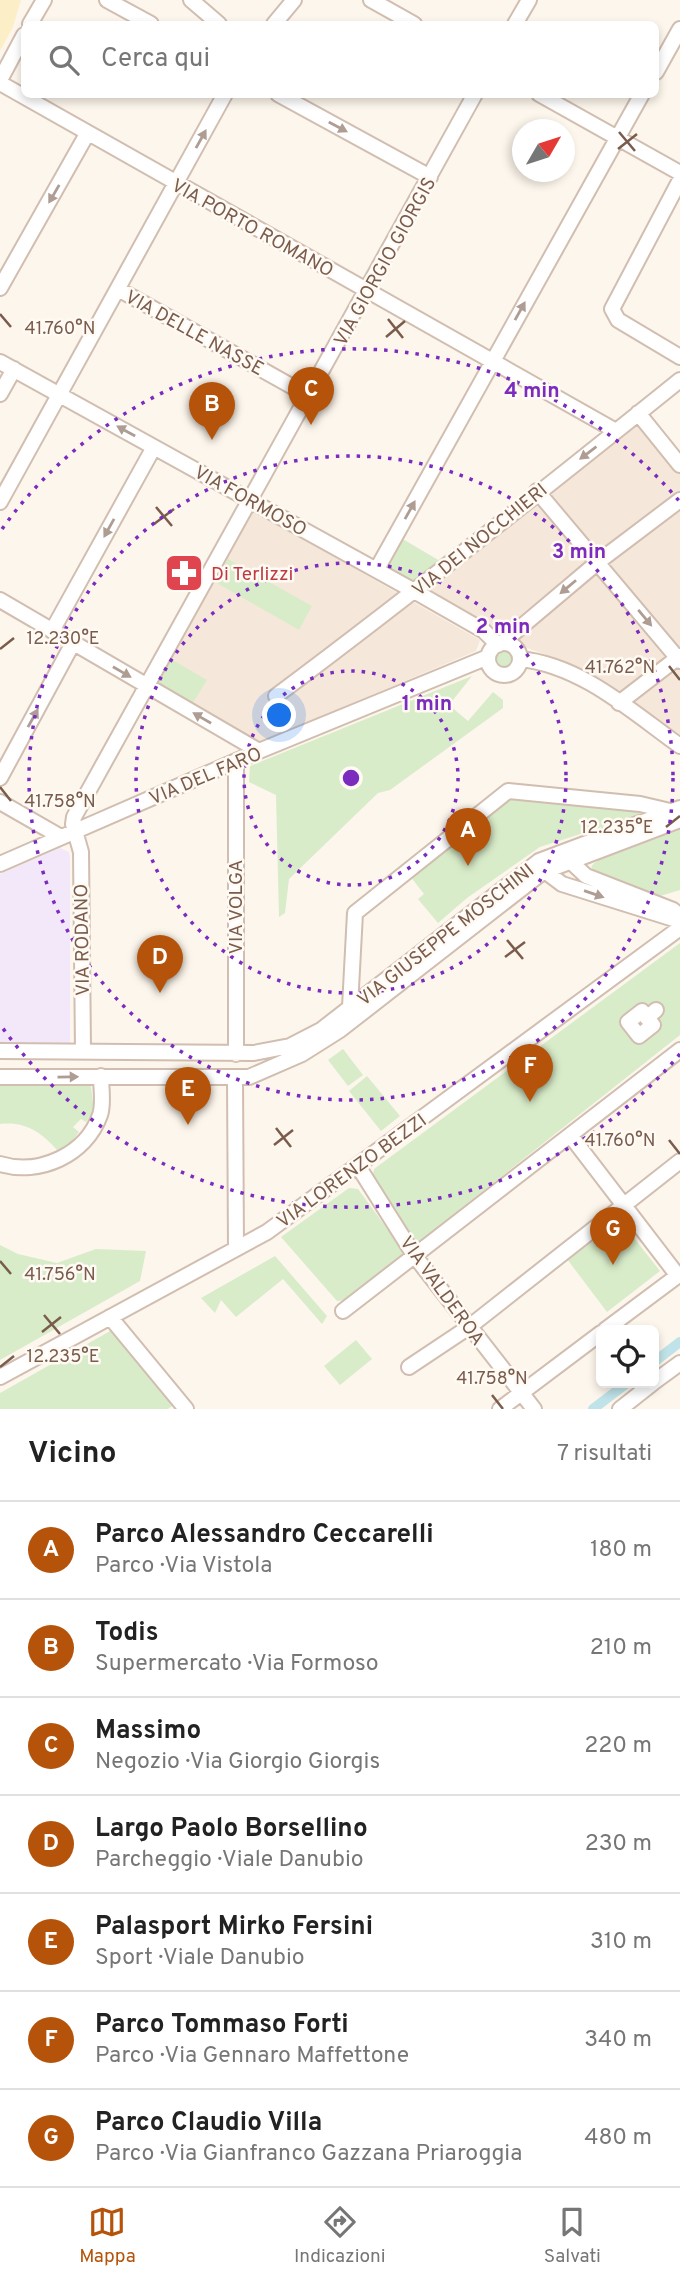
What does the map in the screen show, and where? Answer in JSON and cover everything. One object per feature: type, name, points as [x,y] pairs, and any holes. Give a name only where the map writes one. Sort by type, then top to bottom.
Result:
[{"type":"street","points":[[32,21],[44,0]]},
{"type":"street","points":[[107,0],[146,21]]},
{"type":"street","points":[[191,0],[216,21]]},
{"type":"street","points":[[276,21],[293,0]]},
{"type":"street","points":[[371,0],[409,21]]},
{"type":"street","points":[[517,21],[529,0]]},
{"type":"street","points":[[659,67],[680,29]]},
{"type":"street","points":[[0,82],[21,41]]},
{"type":"street","name":"VIA PORTO ROMANO","points":[[0,82],[21,95]]},
{"type":"street","name":"VIA PORTO ROMANO","points":[[27,98],[616,431]]},
{"type":"street","points":[[0,502],[223,98]]},
{"type":"street","points":[[285,98],[430,177]]},
{"type":"street","name":"VIA GIORGIO GIORGIS","points":[[68,834],[75,814],[368,291],[473,98]]},
{"type":"street","points":[[546,98],[680,173]]},
{"type":"street","points":[[377,569],[640,98]]},
{"type":"street","points":[[0,288],[87,134]]},
{"type":"street","points":[[680,180],[614,301],[612,311],[621,322],[680,357]]},
{"type":"street","name":"VIA DELLE NASSE","points":[[118,289],[309,396]]},
{"type":"street","name":"VIA FORMOSO","points":[[0,362],[377,569],[484,631],[500,644]]},
{"type":"street","points":[[0,394],[14,369]]},
{"type":"street","name":"VIA DEI NOCCHIERI","points":[[276,696],[416,592],[537,491],[680,380]]},
{"type":"street","points":[[638,413],[680,465]]},
{"type":"street","points":[[52,631],[153,447]]},
{"type":"street","points":[[537,491],[679,658],[619,703]]},
{"type":"street","points":[[500,644],[516,649],[520,659],[516,669],[503,675],[491,668],[488,657],[500,644],[598,562],[680,500]]},
{"type":"street","points":[[2,606],[74,643],[259,751]]},
{"type":"street","points":[[0,778],[74,643]]},
{"type":"street","name":"VIA DEL FARO","points":[[0,864],[259,751],[488,657]]},
{"type":"street","points":[[520,659],[545,662],[580,677],[680,746]]},
{"type":"street","name":"VIA VOLGA","points":[[236,761],[236,1054]]},
{"type":"street","points":[[350,1007],[355,913],[508,792],[640,804],[677,813]]},
{"type":"street","points":[[0,802],[68,834]]},
{"type":"street","name":"VIA GIUSEPPE MOSCHINI","points":[[0,1051],[236,1054],[254,1053],[306,1039],[541,866],[677,813]]},
{"type":"street","name":"VIA RODANO","points":[[68,834],[81,852],[83,1051]]},
{"type":"street","points":[[567,857],[586,876],[673,910],[680,919]]},
{"type":"street","points":[[541,866],[562,884],[680,919]]},
{"type":"street","name":"VIA GIUSEPPE MOSCHINI","points":[[0,1077],[235,1079],[261,1072],[302,1054],[340,1030],[541,866]]},
{"type":"street","name":"VIA LORENZO BEZZI","points":[[0,1377],[267,1232],[680,928]]},
{"type":"street","points":[[629,1033],[628,1022],[642,1011],[652,1014]]},
{"type":"street","points":[[343,1311],[680,1050]]},
{"type":"street","points":[[146,1053],[153,1065],[147,1077]]},
{"type":"street","points":[[254,1053],[263,1060],[261,1072]]},
{"type":"street","points":[[173,1054],[167,1066],[175,1078]]},
{"type":"street","points":[[0,1164],[35,1168],[73,1151],[99,1117],[101,1076]]},
{"type":"street","points":[[235,1079],[236,1248]]},
{"type":"street","points":[[570,1135],[679,1275],[612,1325]]},
{"type":"street","points":[[409,1367],[468,1327],[680,1161]]},
{"type":"street","name":"VIA VALDEROA","points":[[358,1166],[414,1255],[534,1409]]},
{"type":"street","points":[[110,1317],[183,1408]]},
{"type":"street","points":[[500,1409],[596,1337]]},
{"type":"street","points":[[659,1379],[680,1363]]},
{"type":"street","points":[[620,1409],[647,1388]]},
{"type":"shaded area","points":[[639,421],[680,472],[680,647],[620,695],[579,667],[522,646],[514,638],[426,591]]},
{"type":"shaded area","points":[[252,510],[480,640],[476,651],[329,713],[255,749],[155,685]]},
{"type":"shaded area","points":[[676,662],[680,667],[680,735],[628,700]]},
{"type":"shaded area","points":[[60,848],[69,852],[70,858],[70,1044],[0,1044],[0,874]]},
{"type":"green space","points":[[401,538],[440,561],[411,583],[384,567]]},
{"type":"green space","points":[[228,559],[312,606],[299,630],[215,582]]},
{"type":"green space","points":[[504,648],[514,655],[515,659],[508,669],[504,670],[494,663],[493,659],[500,649]]},
{"type":"green space","points":[[171,659],[207,680],[191,706],[155,685]]},
{"type":"green space","points":[[472,676],[449,705],[468,721],[493,692],[503,700],[503,708],[390,790],[378,793],[289,879],[285,913],[279,917],[276,795],[249,782],[250,766]]},
{"type":"green space","points":[[523,798],[649,812],[540,847],[467,898],[438,923],[418,899],[424,894],[410,876],[501,802]]},
{"type":"green space","points":[[680,830],[680,890],[660,896],[590,870],[593,864],[601,859]]},
{"type":"green space","points":[[680,943],[680,1035],[415,1245],[372,1180],[374,1169]]},
{"type":"green space","points":[[343,1049],[363,1075],[348,1086],[328,1060]]},
{"type":"green space","points":[[367,1076],[400,1116],[381,1131],[349,1091]]},
{"type":"green space","points":[[0,1085],[91,1086],[94,1111],[86,1122],[81,1119],[73,1127],[79,1132],[69,1145],[57,1150],[32,1129],[17,1124],[0,1124]]},
{"type":"green space","points":[[349,1188],[358,1189],[405,1253],[347,1300],[337,1301],[281,1237]]},
{"type":"green space","points":[[619,1219],[660,1271],[607,1312],[567,1259]]},
{"type":"green space","points":[[0,1245],[18,1254],[57,1263],[96,1249],[146,1251],[140,1281],[0,1360]]},
{"type":"green space","points":[[275,1256],[327,1316],[322,1324],[283,1279],[236,1317],[221,1300],[215,1313],[201,1298]]},
{"type":"green space","points":[[112,1330],[176,1403],[168,1409],[0,1409],[0,1393]]},
{"type":"green space","points":[[356,1340],[372,1359],[340,1385],[324,1366]]},
{"type":"sand","points":[[0,0],[21,0],[13,27],[0,51]]},
{"type":"waterway","points":[[659,1358],[680,1342]]},
{"type":"waterway","points":[[593,1409],[620,1388]]},
{"type":"place","name":"Massimo","points":[[311,425]]},
{"type":"place","name":"Todis","points":[[212,440]]},
{"type":"place","name":"Di Terlizzi","points":[[184,573]]},
{"type":"place","name":"Parco Alessandro Ceccarelli","points":[[468,866]]},
{"type":"place","name":"Largo Paolo Borsellino","points":[[160,993]]},
{"type":"place","name":"Parco Tommaso Forti","points":[[530,1102]]},
{"type":"place","name":"Palasport Mirko Fersini","points":[[188,1125]]},
{"type":"place","name":"Parco Claudio Villa","points":[[613,1265]]}]
